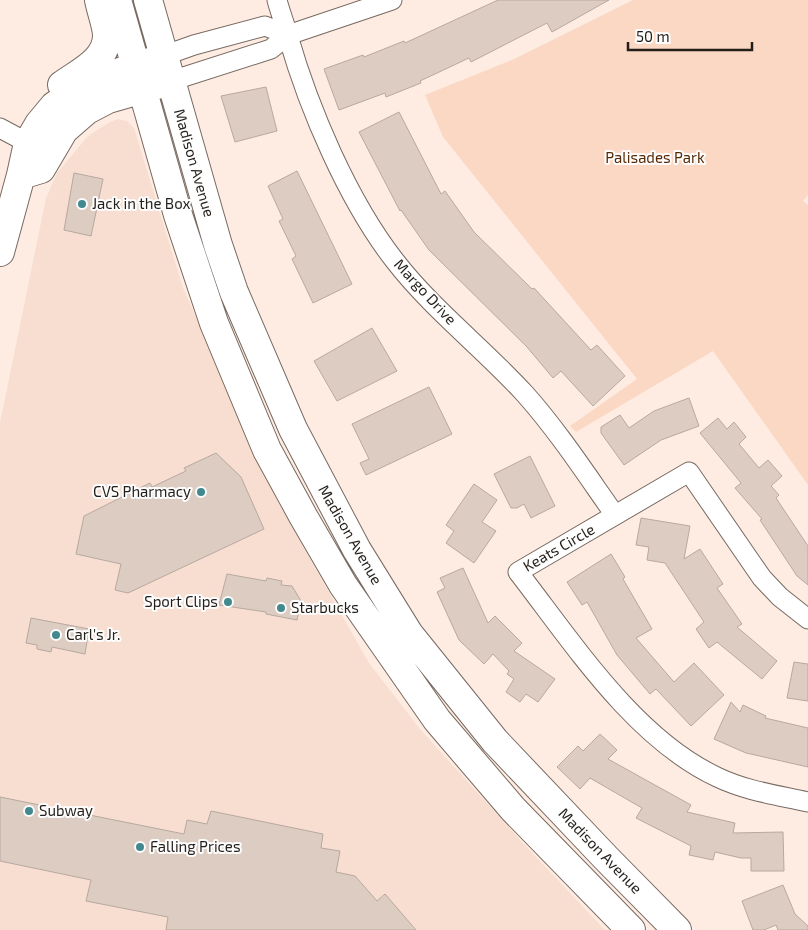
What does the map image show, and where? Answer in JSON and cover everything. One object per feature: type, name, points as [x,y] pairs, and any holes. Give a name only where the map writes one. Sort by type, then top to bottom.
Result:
[{"type":"main road","points":[[21,175],[41,169],[44,111],[58,88],[98,59],[104,50],[107,33],[99,0]]},
{"type":"main road","name":"Madison Avenue","points":[[118,0],[190,253],[214,323],[267,450],[303,516],[343,585],[437,720],[513,809],[631,930]]},
{"type":"main road","name":"Madison Avenue","points":[[148,0],[218,246],[234,292],[292,429],[357,550],[409,634],[495,741],[677,930]]},
{"type":"main road","points":[[0,252],[21,175],[44,132],[108,99],[139,78],[167,69]]},
{"type":"street","name":"Margo Drive","points":[[277,0],[294,57],[315,112],[343,175],[371,225],[394,260],[422,292],[524,393],[553,428],[614,515]]},
{"type":"street","points":[[167,69],[271,49],[288,35],[392,0]]},
{"type":"street","points":[[167,69],[194,45],[265,26],[288,35]]},
{"type":"street","points":[[0,128],[44,132]]},
{"type":"street","name":"Keats Circle","points":[[808,619],[780,597],[762,578],[688,472],[518,572],[594,671],[632,714],[663,743],[695,766],[718,778],[766,794],[808,802]]},
{"type":"shaded area","points":[[118,119],[127,121],[134,128],[183,288],[279,504],[369,663],[420,729],[605,930],[0,930],[0,423],[46,198],[57,173],[88,136]]},
{"type":"green space","name":"Palisades Park","points":[[633,0],[808,0],[808,195],[803,201],[808,205],[808,485],[713,351],[576,432],[570,426],[637,379],[443,137],[425,95],[512,60]]},
{"type":"building","points":[[498,0],[609,0],[552,32],[547,23],[471,62],[469,58],[420,81],[421,83],[386,97],[385,93],[339,110],[324,69],[363,55],[364,57],[404,41],[405,43]]},
{"type":"building","points":[[266,87],[277,131],[235,142],[221,96]]},
{"type":"building","points":[[399,112],[441,194],[445,191],[474,232],[532,289],[534,288],[591,350],[597,345],[625,376],[593,406],[561,371],[553,378],[527,347],[429,250],[400,211],[359,132]]},
{"type":"building","points":[[297,171],[352,284],[313,303],[292,259],[296,256],[279,221],[283,219],[268,186]]},
{"type":"building","points":[[74,173],[103,179],[91,236],[64,230]]},
{"type":"building","points":[[372,328],[397,371],[337,401],[314,361]]},
{"type":"building","points":[[429,387],[452,434],[366,475],[360,463],[369,459],[352,424]]},
{"type":"building","points":[[689,398],[699,426],[661,440],[624,465],[601,433],[601,427],[620,415],[629,428],[654,411]]},
{"type":"building","points":[[718,418],[727,429],[734,422],[746,437],[739,444],[759,468],[768,460],[782,476],[771,486],[779,495],[776,498],[808,546],[808,585],[797,576],[760,520],[762,519],[735,488],[741,483],[700,433]]},
{"type":"building","points":[[216,453],[241,477],[264,529],[128,593],[115,590],[121,564],[76,554],[84,516],[150,483],[152,487],[186,471],[184,468]]},
{"type":"building","points":[[530,456],[555,506],[531,518],[524,504],[517,508],[511,508],[494,474]]},
{"type":"building","points":[[474,484],[497,500],[482,522],[496,531],[474,563],[446,543],[454,531],[446,525]]},
{"type":"building","points":[[641,518],[690,526],[684,559],[700,549],[723,584],[717,588],[742,624],[737,627],[777,661],[762,679],[717,642],[709,648],[696,629],[704,622],[665,563],[647,560],[649,547],[636,545]]},
{"type":"building","points":[[611,554],[652,629],[636,638],[674,682],[694,663],[724,695],[691,726],[656,689],[650,694],[617,655],[587,602],[582,605],[567,582]]},
{"type":"building","points":[[463,568],[488,623],[495,616],[522,643],[514,651],[555,679],[538,702],[526,694],[520,702],[506,692],[514,679],[507,674],[509,671],[493,654],[484,664],[459,640],[437,592],[445,588],[440,578]]},
{"type":"building","points":[[227,574],[266,581],[267,578],[282,581],[281,585],[292,586],[301,601],[297,620],[266,614],[266,612],[219,605]]},
{"type":"building","points":[[31,618],[89,629],[85,654],[52,647],[51,652],[37,649],[37,645],[26,643]]},
{"type":"building","points":[[794,662],[808,664],[808,701],[787,698]]},
{"type":"building","points":[[731,702],[740,712],[743,705],[766,716],[765,718],[808,728],[808,767],[746,753],[714,739]]},
{"type":"building","points":[[600,734],[617,750],[608,759],[691,805],[687,812],[735,823],[733,833],[783,832],[784,871],[751,871],[751,858],[741,858],[715,852],[713,860],[689,855],[691,846],[636,818],[642,808],[590,778],[580,789],[557,767],[578,746],[583,751]]},
{"type":"building","points":[[0,797],[184,834],[187,820],[207,824],[211,811],[323,834],[321,848],[340,851],[336,872],[355,876],[377,901],[385,894],[416,930],[166,930],[168,917],[86,901],[91,880],[0,861]]},
{"type":"building","points":[[783,885],[795,914],[808,926],[808,930],[778,930],[776,925],[764,930],[753,930],[742,901]]},
{"type":"place","name":"Jack in the Box","points":[[82,204]]},
{"type":"place","name":"CVS Pharmacy","points":[[201,492]]},
{"type":"place","name":"Sport Clips","points":[[228,602]]},
{"type":"place","name":"Starbucks","points":[[281,608]]},
{"type":"place","name":"Carl's Jr.","points":[[56,635]]},
{"type":"place","name":"Subway","points":[[29,811]]},
{"type":"place","name":"Falling Prices","points":[[140,847]]}]
